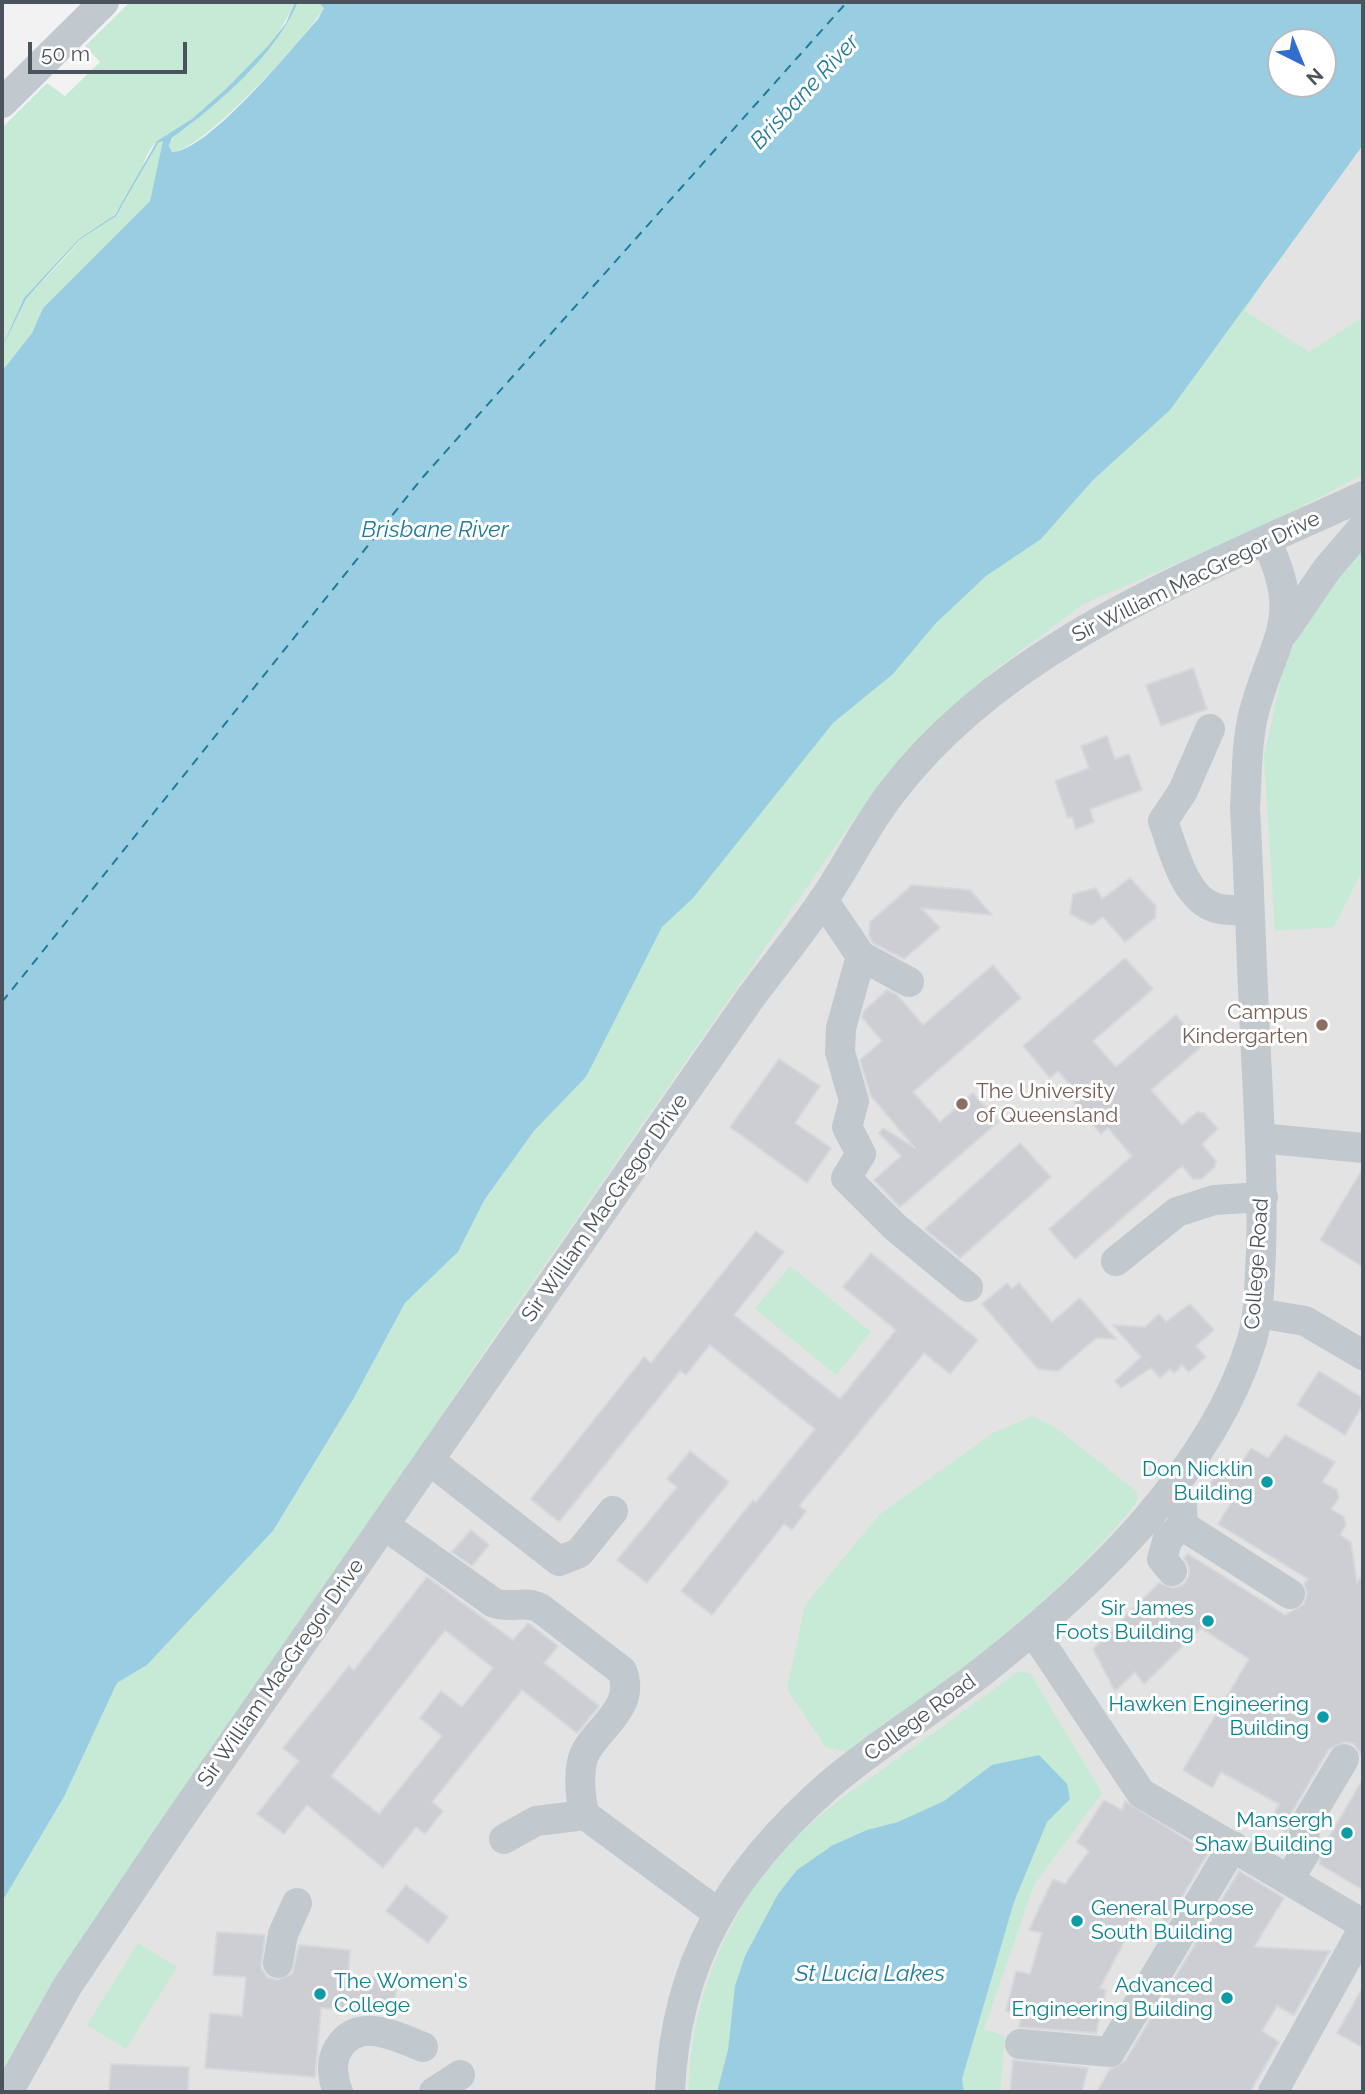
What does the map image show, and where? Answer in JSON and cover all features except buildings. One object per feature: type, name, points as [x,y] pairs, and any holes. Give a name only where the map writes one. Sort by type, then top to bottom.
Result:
[{"type":"street","points":[[2,103],[104,2]]},
{"type":"street","name":"Sir William MacGregor Drive","points":[[8,2092],[76,1974],[751,997],[823,901],[892,791],[967,711],[1029,663],[1101,619],[1363,496]]},
{"type":"street","name":"College Road","points":[[670,2092],[672,2052],[680,2004],[694,1963],[718,1913],[763,1851],[832,1783],[987,1669],[1102,1569],[1138,1531],[1171,1488],[1237,1380],[1258,1313],[1262,1197],[1245,808],[1253,716],[1284,632],[1327,569],[1363,527]]},
{"type":"street","name":"College Road","points":[[1266,541],[1281,572],[1284,632]]},
{"type":"street","points":[[1210,729],[1184,791],[1163,821],[1185,877],[1200,897],[1218,909],[1249,911]]},
{"type":"street","points":[[823,901],[861,956],[909,982]]},
{"type":"street","points":[[861,956],[841,1028],[840,1052],[855,1101],[847,1127],[861,1154],[846,1178],[895,1227],[968,1287]]},
{"type":"street","points":[[1260,1138],[1363,1148]]},
{"type":"street","points":[[1116,1261],[1177,1212],[1214,1200],[1262,1197]]},
{"type":"street","points":[[1258,1313],[1305,1321],[1363,1355]]},
{"type":"street","points":[[429,1460],[559,1562],[579,1553],[613,1511]]},
{"type":"street","points":[[1171,1488],[1182,1506],[1176,1532],[1162,1559],[1172,1571]]},
{"type":"street","points":[[384,1525],[494,1603],[504,1607],[531,1603],[540,1608],[622,1671],[626,1681],[620,1709],[584,1753],[580,1798],[585,1815],[718,1913]]},
{"type":"street","points":[[1138,1531],[1176,1532],[1290,1594]]},
{"type":"street","points":[[1032,1631],[1045,1645],[1141,1793],[1289,1879],[1363,1927],[1273,2092]]},
{"type":"street","points":[[1289,1879],[1305,1853],[1304,1826],[1344,1759]]},
{"type":"street","points":[[503,1839],[536,1821],[585,1815]]},
{"type":"street","points":[[1020,2044],[1110,2052],[1233,1846]]},
{"type":"street","points":[[278,1963],[283,1934],[297,1903]]},
{"type":"street","points":[[338,2092],[334,2080],[335,2054],[344,2039],[361,2030],[383,2032],[423,2046]]},
{"type":"street","points":[[434,2092],[460,2075]]},
{"type":"shaded area","name":"The University of Queensland","points":[[1363,145],[1363,2092],[2,2092],[2,1902],[1245,311],[1295,235]]},
{"type":"green space","points":[[130,2],[295,2],[276,36],[250,68],[190,121],[154,145],[139,176],[158,143],[164,141],[150,201],[43,308],[32,333],[2,371],[2,348],[26,299],[85,236],[24,298],[2,347],[2,128],[47,83],[65,96],[100,62],[85,46]]},
{"type":"green space","points":[[298,2],[318,2],[324,8],[277,66],[229,114],[187,147],[172,152],[169,146],[173,138],[253,66],[278,35]]},
{"type":"green space","points":[[1363,145],[1295,235],[1245,311],[1309,352],[1363,317],[1363,474],[1277,520],[1083,604],[992,672],[917,744],[855,818],[481,1356],[2,2079],[2,1902],[64,1797],[117,1683],[147,1665],[273,1531],[354,1398],[405,1303],[458,1252],[485,1199],[534,1131],[586,1077],[652,916]]},
{"type":"green space","points":[[1363,541],[1363,869],[1334,927],[1275,931],[1264,757],[1285,661],[1343,560]]},
{"type":"green space","points":[[790,1266],[871,1332],[836,1375],[755,1309]]},
{"type":"green space","points":[[1033,1416],[1056,1428],[1136,1491],[1138,1497],[1133,1507],[1069,1577],[961,1669],[847,1752],[826,1747],[787,1689],[805,1605],[879,1515],[993,1433]]},
{"type":"green space","name":"St Lucia Lakes","points":[[1017,1672],[1030,1673],[1102,1793],[1034,1885],[984,2029],[1005,2036],[1000,2092],[689,2092],[696,2024],[705,1990],[731,1926],[769,1868],[802,1831],[850,1792]]},
{"type":"green space","points":[[138,1943],[177,1967],[126,2049],[87,2025]]},
{"type":"water","name":"Brisbane River","points":[[295,2],[298,2],[288,22],[275,42],[260,60],[208,110],[172,138],[169,146],[172,152],[188,147],[207,135],[249,96],[318,19],[324,8],[318,2],[1363,2],[1363,145],[1170,410],[1093,480],[1041,539],[986,576],[935,624],[893,674],[833,723],[693,898],[662,927],[586,1077],[534,1131],[485,1199],[458,1252],[405,1303],[354,1398],[273,1531],[147,1665],[117,1683],[64,1797],[2,1902],[2,371],[32,333],[43,308],[150,201],[163,141],[158,143],[116,216],[79,240],[26,299],[2,347],[24,298],[79,239],[115,215],[157,141],[192,119],[268,46],[286,23]]},
{"type":"water","name":"St Lucia Lakes","points":[[1039,1755],[1067,1784],[1070,1799],[1047,1822],[1014,1902],[962,2079],[964,2092],[717,2092],[728,2050],[735,1986],[745,1956],[778,1894],[797,1870],[833,1845],[867,1830],[898,1822],[944,1801],[992,1765]]},
{"type":"ferry route","points":[[2,1002],[423,477],[847,2]]},
{"type":"place","name":"Campus Kindergarten","points":[[1322,1025]]},
{"type":"place","name":"The University of Queensland","points":[[962,1104]]},
{"type":"place","name":"Don Nicklin Building","points":[[1267,1482]]},
{"type":"place","name":"Sir James Foots Building","points":[[1208,1621]]},
{"type":"place","name":"Hawken Engineering Building","points":[[1323,1717]]},
{"type":"place","name":"Mansergh Shaw Building","points":[[1347,1833]]},
{"type":"place","name":"General Purpose South Building","points":[[1077,1921]]},
{"type":"place","name":"The Women's College","points":[[320,1994]]},
{"type":"place","name":"Advanced Engineering Building","points":[[1227,1998]]}]
